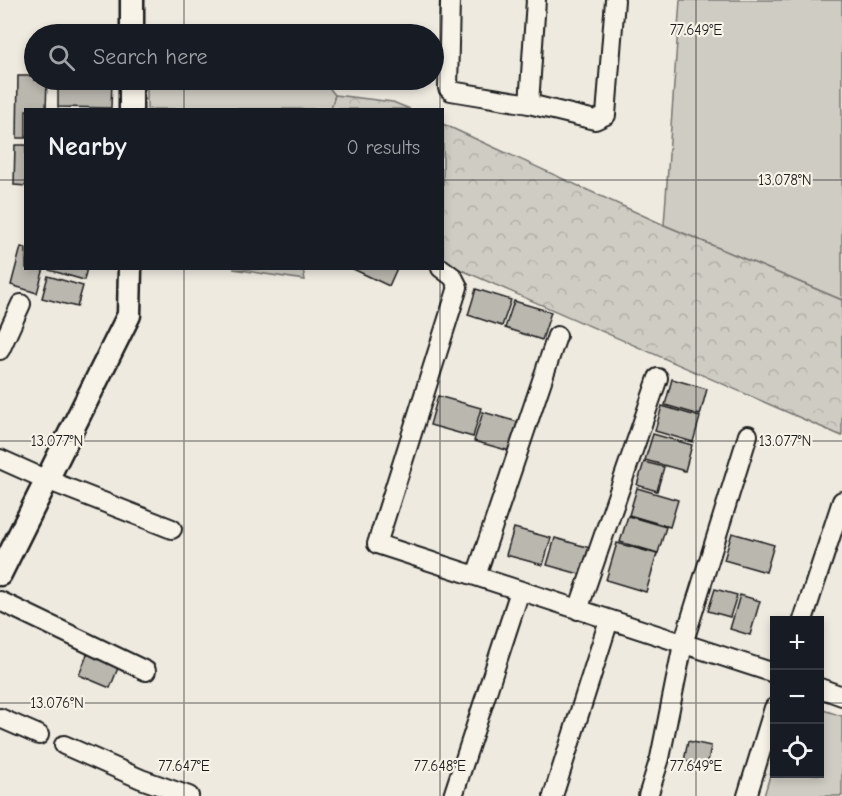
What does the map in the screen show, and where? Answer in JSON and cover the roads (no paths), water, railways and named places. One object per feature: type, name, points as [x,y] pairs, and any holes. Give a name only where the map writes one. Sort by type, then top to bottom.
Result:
[{"type":"street","points":[[450,0],[448,88],[451,91],[529,104],[595,120],[606,115],[615,0]]},
{"type":"street","points":[[529,104],[536,0]]},
{"type":"street","points":[[134,24],[137,1]]},
{"type":"street","points":[[131,90],[131,108]]},
{"type":"street","points":[[0,574],[129,315],[130,270]]},
{"type":"street","points":[[444,270],[453,277],[458,287],[377,544],[770,672]]},
{"type":"street","points":[[0,350],[21,304]]},
{"type":"street","points":[[476,576],[557,336]]},
{"type":"street","points":[[578,610],[658,378]]},
{"type":"street","points":[[648,796],[660,758],[683,644],[748,435]]},
{"type":"street","points":[[0,459],[172,529]]},
{"type":"street","points":[[805,616],[842,501]]},
{"type":"street","points":[[453,796],[520,591]]},
{"type":"street","points":[[0,601],[146,671]]},
{"type":"street","points":[[553,796],[609,620]]},
{"type":"street","points":[[824,690],[842,696]]},
{"type":"street","points":[[0,718],[39,735]]},
{"type":"street","points":[[747,796],[770,721]]},
{"type":"street","points":[[64,745],[141,779],[189,796]]}]
